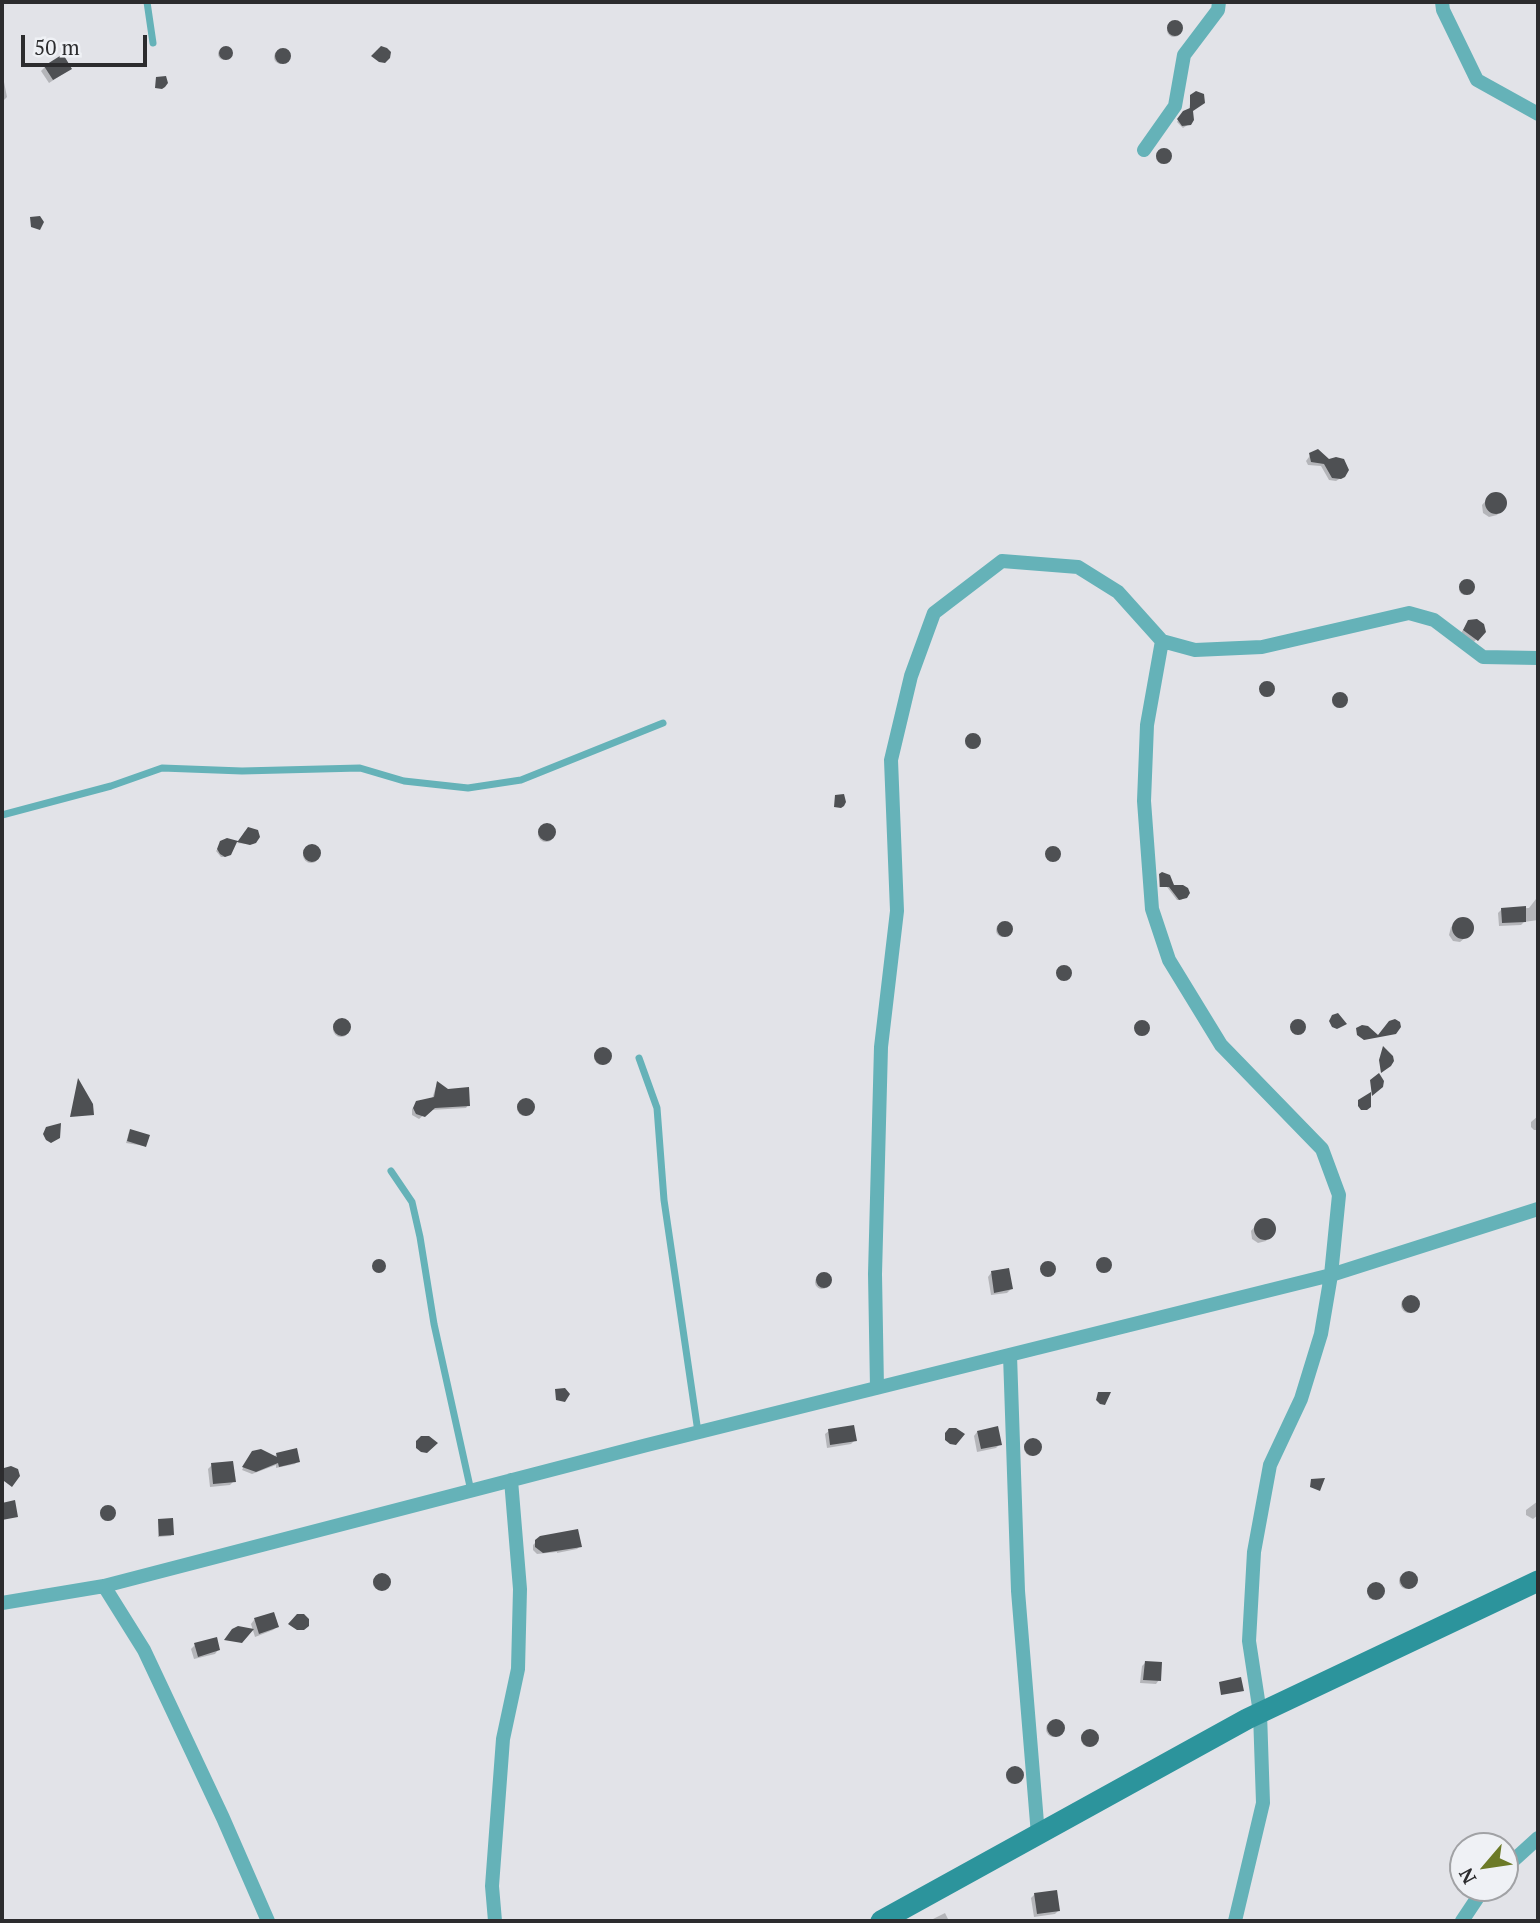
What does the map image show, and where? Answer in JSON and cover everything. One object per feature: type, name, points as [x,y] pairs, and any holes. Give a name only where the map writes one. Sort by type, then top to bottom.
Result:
[{"type":"street","points":[[1144,150],[1175,106],[1184,55],[1218,10],[1219,2]]},
{"type":"street","points":[[1441,2],[1477,79],[1538,114]]},
{"type":"street","points":[[877,1388],[875,1274],[881,1047],[897,911],[891,760],[911,676],[934,613],[1002,561],[1078,568],[1118,592],[1162,641],[1195,650],[1262,647],[1409,613],[1434,620],[1483,657],[1538,659]]},
{"type":"street","points":[[1162,641],[1146,724],[1144,801],[1152,909],[1169,960],[1221,1045],[1322,1149],[1339,1195],[1331,1275],[1321,1334],[1301,1399],[1270,1465],[1254,1552],[1249,1641],[1260,1713],[1263,1803],[1236,1921]]},
{"type":"street","points":[[2,1603],[104,1586],[698,1432],[1331,1275],[1538,1209]]},
{"type":"street","points":[[1010,1355],[1018,1591],[1038,1835]]},
{"type":"street","points":[[495,1921],[492,1886],[503,1739],[518,1669],[520,1589],[512,1480]]},
{"type":"street","points":[[881,1921],[1260,1713],[1538,1581]]},
{"type":"street","points":[[104,1586],[144,1650],[268,1921]]},
{"type":"street","points":[[1519,1855],[1538,1838]]},
{"type":"street","points":[[1462,1921],[1475,1902]]},
{"type":"lane","points":[[147,2],[153,43]]},
{"type":"lane","points":[[2,815],[111,786],[162,768],[242,771],[360,768],[404,781],[468,788],[521,780],[663,723]]},
{"type":"lane","points":[[639,1058],[657,1108],[664,1199],[698,1432]]},
{"type":"lane","points":[[391,1171],[412,1202],[415,1213],[435,1324],[471,1491]]},
{"type":"building","points":[[1172,20],[1178,20],[1183,28],[1181,34],[1172,36],[1167,31],[1167,25]]},
{"type":"building","points":[[226,46],[231,48],[231,58],[226,60],[221,58],[219,53],[221,48]]},
{"type":"building","points":[[381,46],[391,52],[385,63],[371,56]]},
{"type":"building","points":[[280,48],[286,48],[291,56],[289,62],[280,64],[275,59],[275,53]]},
{"type":"building","points":[[63,54],[72,69],[53,80],[44,66]]},
{"type":"building","points":[[166,76],[168,83],[165,87],[155,88],[156,77]]},
{"type":"building","points":[[1196,91],[1204,94],[1205,103],[1193,111],[1194,120],[1191,125],[1182,126],[1177,119],[1183,111],[1190,108],[1190,95]]},
{"type":"building","points":[[1161,148],[1167,148],[1172,156],[1170,162],[1161,164],[1156,159],[1156,153]]},
{"type":"building","points":[[40,216],[44,222],[40,230],[31,227],[30,217]]},
{"type":"building","points":[[1318,449],[1329,459],[1344,459],[1349,470],[1345,477],[1332,478],[1324,464],[1311,462],[1309,453]]},
{"type":"building","points":[[1496,492],[1504,495],[1507,503],[1504,511],[1496,514],[1488,511],[1485,503],[1488,495]]},
{"type":"building","points":[[1467,579],[1475,587],[1467,595],[1459,587]]},
{"type":"building","points":[[1477,619],[1484,624],[1486,632],[1478,641],[1463,630],[1468,620]]},
{"type":"building","points":[[1267,681],[1275,689],[1267,697],[1259,689]]},
{"type":"building","points":[[1340,692],[1348,700],[1340,708],[1332,700]]},
{"type":"building","points":[[973,733],[981,741],[973,749],[965,741]]},
{"type":"building","points":[[844,794],[844,806],[834,807],[835,795]]},
{"type":"building","points":[[547,823],[555,828],[556,832],[551,840],[547,841],[539,836],[538,832],[543,824]]},
{"type":"building","points":[[248,827],[258,830],[260,837],[256,843],[250,845],[237,842],[231,855],[225,857],[220,854],[217,849],[220,841],[227,838],[238,841]]},
{"type":"building","points":[[312,844],[318,847],[321,853],[318,859],[312,862],[306,859],[303,853],[306,847]]},
{"type":"building","points":[[1053,846],[1061,854],[1053,862],[1045,854]]},
{"type":"building","points":[[1162,872],[1170,875],[1174,885],[1188,888],[1190,893],[1187,898],[1179,900],[1169,887],[1160,887],[1159,874]]},
{"type":"building","points":[[1526,906],[1526,922],[1502,923],[1501,908]]},
{"type":"building","points":[[1463,917],[1471,920],[1474,928],[1471,936],[1463,939],[1455,936],[1452,928],[1455,920]]},
{"type":"building","points":[[1005,921],[1013,929],[1005,937],[997,929]]},
{"type":"building","points":[[1064,965],[1072,973],[1064,981],[1056,973]]},
{"type":"building","points":[[1338,1013],[1347,1024],[1337,1029],[1332,1027],[1329,1021],[1332,1015]]},
{"type":"building","points":[[342,1018],[348,1021],[351,1027],[348,1033],[342,1036],[336,1033],[333,1027],[336,1021]]},
{"type":"building","points":[[1298,1019],[1306,1027],[1298,1035],[1290,1027]]},
{"type":"building","points":[[1395,1019],[1400,1022],[1401,1027],[1396,1034],[1364,1040],[1357,1035],[1356,1028],[1362,1025],[1368,1026],[1378,1035],[1389,1021]]},
{"type":"building","points":[[1142,1020],[1150,1028],[1142,1036],[1134,1028]]},
{"type":"building","points":[[1383,1046],[1393,1056],[1394,1061],[1381,1073],[1379,1060]]},
{"type":"building","points":[[603,1047],[609,1050],[612,1056],[609,1062],[603,1065],[597,1062],[594,1056],[597,1050]]},
{"type":"building","points":[[1379,1073],[1384,1081],[1383,1087],[1372,1096],[1370,1080]]},
{"type":"building","points":[[78,1078],[93,1104],[94,1115],[70,1117]]},
{"type":"building","points":[[437,1081],[448,1089],[469,1087],[470,1106],[435,1108],[425,1117],[416,1114],[413,1108],[416,1101],[434,1097]]},
{"type":"building","points":[[1371,1092],[1371,1107],[1361,1110],[1358,1100]]},
{"type":"building","points":[[526,1098],[532,1101],[535,1107],[532,1113],[526,1116],[520,1113],[517,1107],[520,1101]]},
{"type":"building","points":[[61,1123],[60,1138],[51,1143],[46,1140],[43,1134],[46,1127]]},
{"type":"building","points":[[130,1129],[150,1135],[146,1147],[127,1141]]},
{"type":"building","points":[[1265,1218],[1273,1221],[1276,1229],[1273,1237],[1265,1240],[1257,1237],[1254,1229],[1257,1221]]},
{"type":"building","points":[[1104,1257],[1112,1265],[1104,1273],[1096,1265]]},
{"type":"building","points":[[379,1259],[384,1261],[384,1271],[379,1273],[374,1271],[372,1266],[374,1261]]},
{"type":"building","points":[[1048,1261],[1056,1269],[1048,1277],[1040,1269]]},
{"type":"building","points":[[1009,1268],[1013,1289],[994,1293],[991,1271]]},
{"type":"building","points":[[824,1272],[832,1280],[824,1288],[816,1280]]},
{"type":"building","points":[[1411,1295],[1417,1298],[1420,1304],[1417,1310],[1411,1313],[1405,1310],[1402,1304],[1405,1298]]},
{"type":"building","points":[[565,1388],[570,1394],[565,1402],[556,1400],[555,1389]]},
{"type":"building","points":[[1098,1392],[1111,1392],[1105,1405],[1096,1400]]},
{"type":"building","points":[[854,1425],[857,1441],[830,1445],[828,1429]]},
{"type":"building","points":[[998,1426],[1002,1445],[981,1449],[977,1431]]},
{"type":"building","points":[[949,1428],[956,1428],[965,1434],[956,1445],[945,1440],[945,1433]]},
{"type":"building","points":[[421,1436],[429,1436],[438,1443],[427,1453],[421,1452],[416,1448],[416,1441]]},
{"type":"building","points":[[1033,1438],[1039,1441],[1042,1447],[1039,1453],[1033,1456],[1027,1453],[1024,1447],[1027,1441]]},
{"type":"building","points":[[297,1448],[300,1462],[279,1467],[278,1463],[256,1472],[242,1467],[252,1451],[261,1449],[277,1457],[276,1453]]},
{"type":"building","points":[[233,1461],[236,1482],[213,1484],[211,1463]]},
{"type":"building","points":[[11,1466],[18,1469],[20,1476],[12,1487],[2,1476],[4,1468]]},
{"type":"building","points":[[1325,1478],[1320,1491],[1310,1487],[1311,1479]]},
{"type":"building","points":[[15,1500],[18,1517],[2,1520],[2,1503]]},
{"type":"building","points":[[108,1505],[116,1513],[108,1521],[100,1513]]},
{"type":"building","points":[[173,1518],[174,1535],[159,1536],[158,1519]]},
{"type":"building","points":[[578,1529],[582,1547],[543,1553],[535,1547],[535,1540],[540,1536]]},
{"type":"building","points":[[1409,1571],[1415,1574],[1418,1580],[1415,1586],[1409,1589],[1403,1586],[1400,1580],[1403,1574]]},
{"type":"building","points":[[382,1573],[388,1576],[391,1582],[388,1588],[382,1591],[376,1588],[373,1582],[376,1576]]},
{"type":"building","points":[[1376,1582],[1382,1585],[1385,1591],[1382,1597],[1376,1600],[1370,1597],[1367,1591],[1370,1585]]},
{"type":"building","points":[[274,1612],[279,1627],[259,1634],[254,1618]]},
{"type":"building","points":[[297,1614],[304,1614],[309,1619],[309,1626],[304,1630],[297,1630],[288,1624]]},
{"type":"building","points":[[238,1626],[254,1629],[242,1643],[224,1640],[232,1629]]},
{"type":"building","points":[[217,1637],[220,1650],[198,1657],[194,1643]]},
{"type":"building","points":[[1145,1661],[1162,1662],[1161,1681],[1143,1680]]},
{"type":"building","points":[[1241,1677],[1244,1691],[1221,1695],[1219,1682]]},
{"type":"building","points":[[1056,1719],[1062,1722],[1065,1728],[1062,1734],[1056,1737],[1050,1734],[1047,1728],[1050,1722]]},
{"type":"building","points":[[1090,1729],[1096,1732],[1099,1738],[1096,1744],[1090,1747],[1084,1744],[1081,1738],[1084,1732]]},
{"type":"building","points":[[1015,1766],[1021,1769],[1024,1775],[1021,1781],[1015,1784],[1009,1781],[1006,1775],[1009,1769]]},
{"type":"building","points":[[1057,1890],[1060,1911],[1037,1914],[1034,1893]]}]
